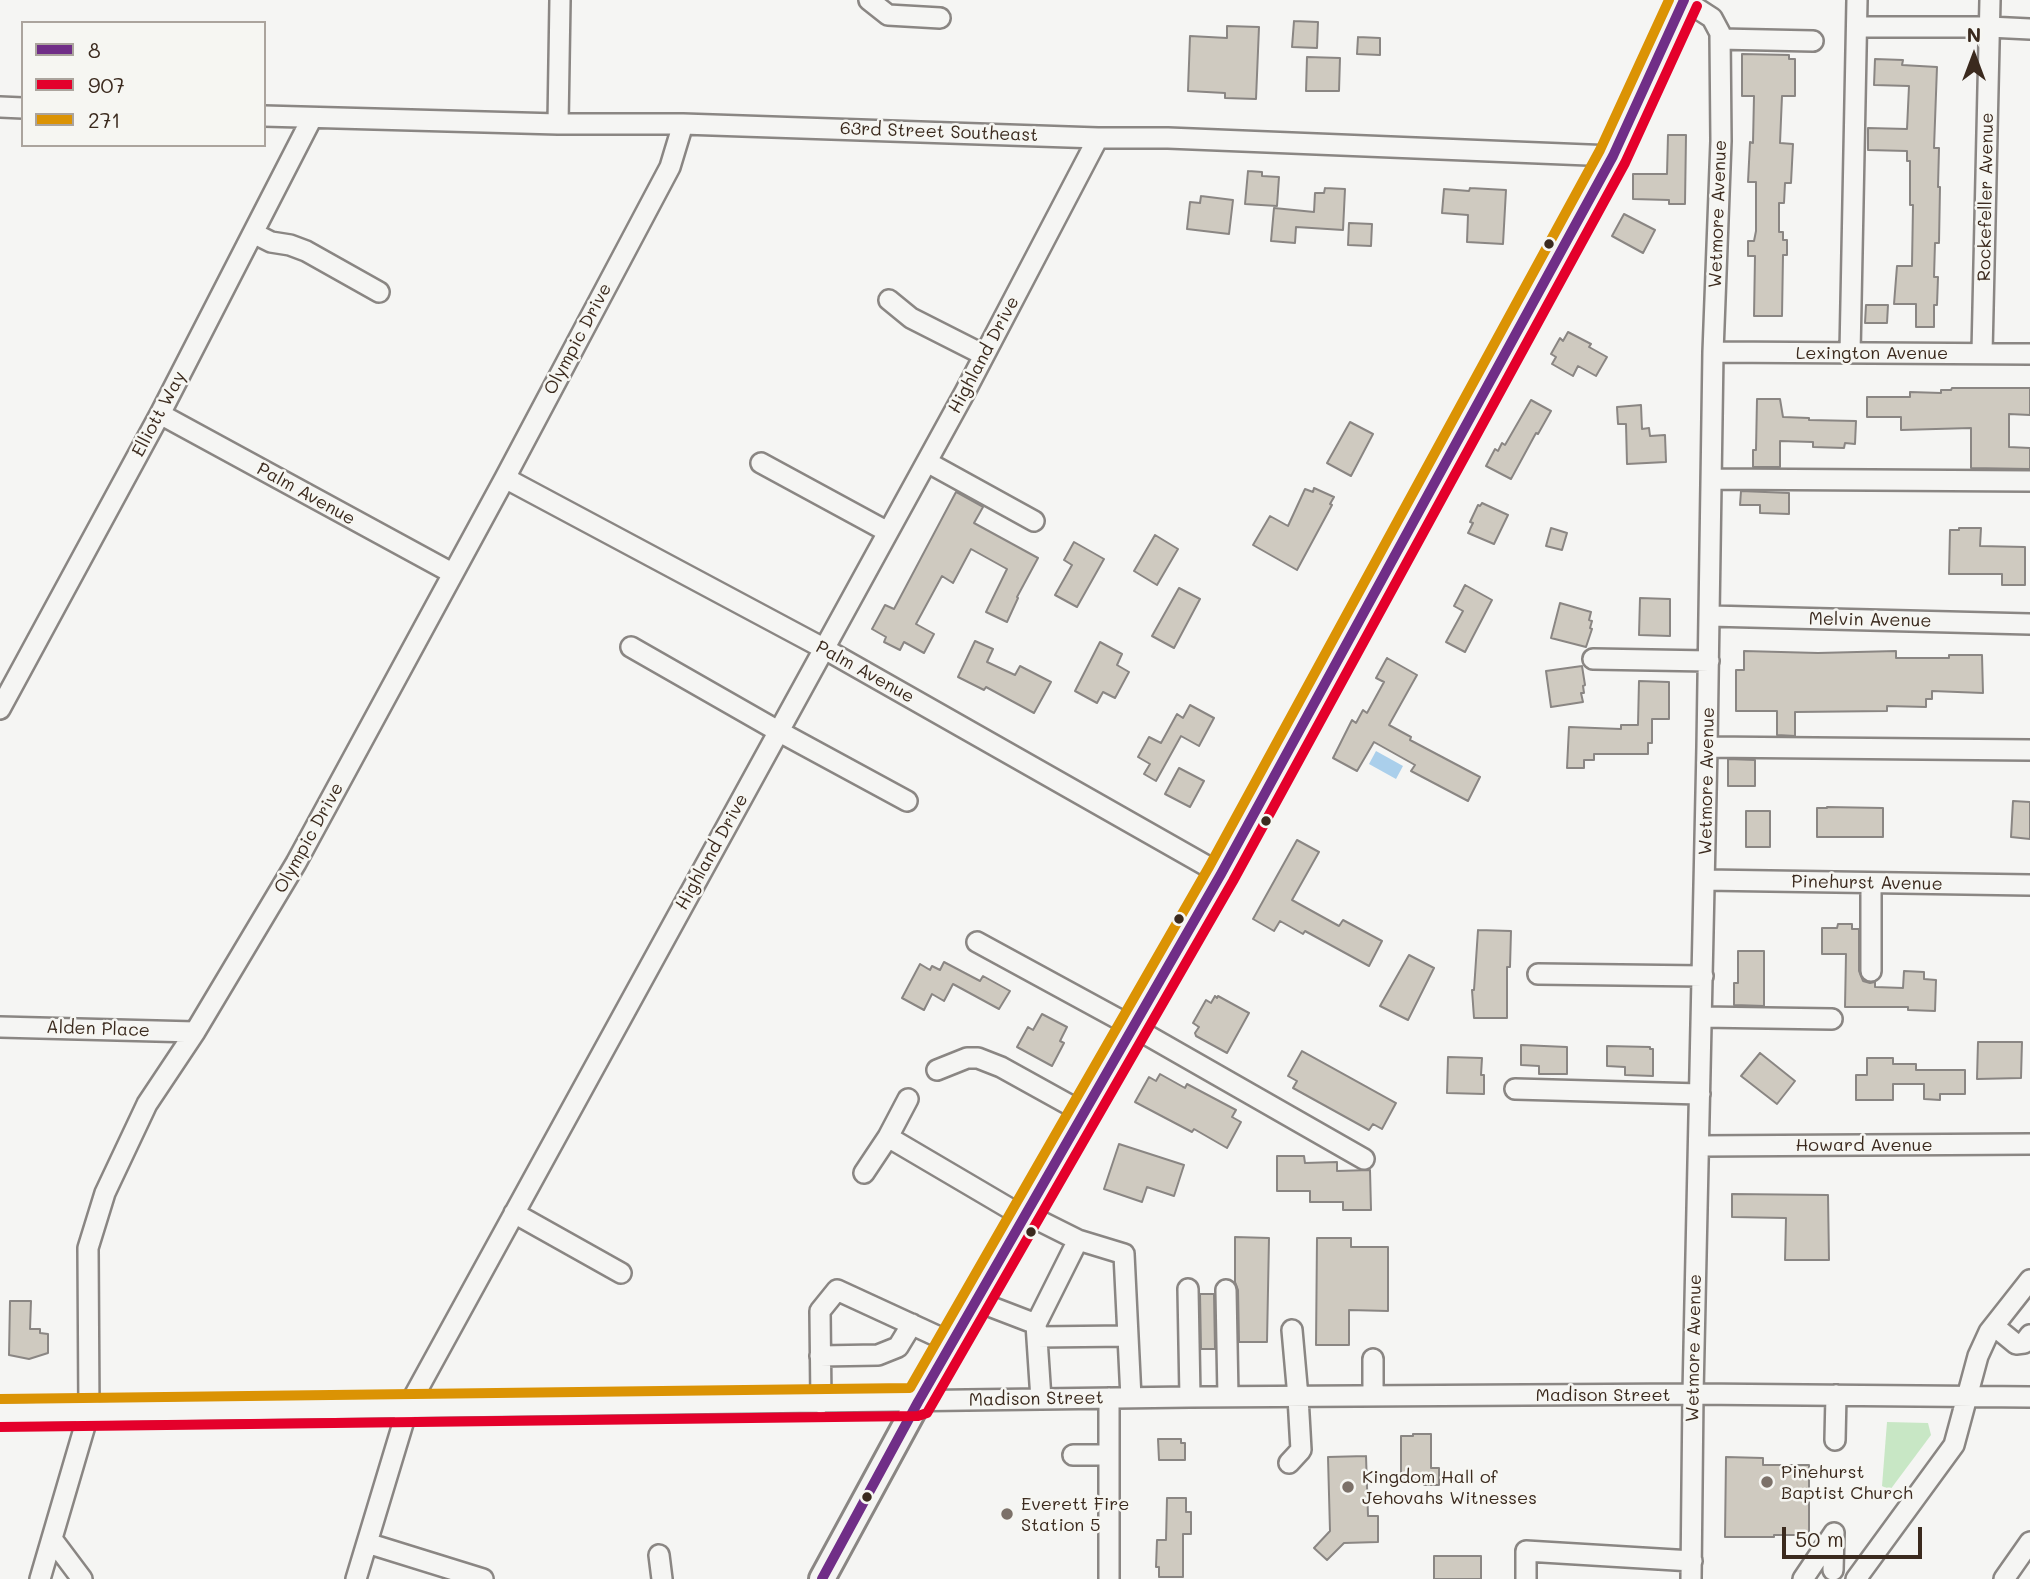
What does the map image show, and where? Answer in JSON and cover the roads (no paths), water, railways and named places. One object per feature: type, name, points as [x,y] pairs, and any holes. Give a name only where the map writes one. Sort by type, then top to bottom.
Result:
[{"type":"main road","points":[[822,1579],[918,1402],[1221,874],[1613,156],[1684,0]]},
{"type":"street","points":[[558,124],[560,0]]},
{"type":"street","points":[[869,0],[888,15],[940,18]]},
{"type":"street","points":[[1684,0],[1712,18],[1720,33],[1720,39],[1813,41]]},
{"type":"street","points":[[1850,353],[1857,0]]},
{"type":"street","name":"Rockefeller Avenue","points":[[1982,353],[1990,0]]},
{"type":"street","points":[[1857,27],[2030,29]]},
{"type":"street","name":"Wetmore Avenue","points":[[1692,1570],[1713,352],[1721,141],[1720,39]]},
{"type":"street","points":[[0,107],[21,108]]},
{"type":"street","name":"63rd Street Southeast","points":[[266,116],[558,124],[683,124],[1269,141],[1613,156]]},
{"type":"street","name":"Elliott Way","points":[[0,709],[160,414],[313,118]]},
{"type":"street","name":"Olympic Drive","points":[[40,1579],[89,1412],[88,1248],[105,1193],[147,1104],[195,1032],[296,863],[505,478],[670,167],[683,124]]},
{"type":"street","name":"Highland Drive","points":[[356,1579],[408,1406],[927,462],[1098,138]]},
{"type":"street","points":[[253,233],[271,242],[306,251],[379,292]]},
{"type":"street","points":[[889,300],[911,318],[984,355]]},
{"type":"street","name":"Lexington Avenue","points":[[1713,352],[2030,354]]},
{"type":"street","name":"Palm Avenue","points":[[160,414],[452,573]]},
{"type":"street","points":[[927,462],[1034,521]]},
{"type":"street","points":[[761,463],[888,532]]},
{"type":"street","name":"Palm Avenue","points":[[505,478],[823,648],[1221,874]]},
{"type":"street","points":[[1712,479],[2030,481]]},
{"type":"street","name":"Melvin Avenue","points":[[1710,616],[2030,624]]},
{"type":"street","points":[[631,647],[907,801]]},
{"type":"street","points":[[1593,659],[1709,661]]},
{"type":"street","points":[[1707,747],[2030,750]]},
{"type":"street","name":"Pinehurst Avenue","points":[[1705,880],[2030,885]]},
{"type":"street","points":[[1871,883],[1871,971]]},
{"type":"street","points":[[977,942],[1364,1158]]},
{"type":"street","points":[[1538,974],[1703,976]]},
{"type":"street","points":[[1702,1017],[1832,1019]]},
{"type":"street","name":"Alden Place","points":[[0,1027],[195,1032]]},
{"type":"street","points":[[937,1070],[967,1058],[978,1058],[1001,1067],[1084,1113]]},
{"type":"street","points":[[1515,1089],[1700,1094]]},
{"type":"street","points":[[864,1173],[888,1137],[908,1099]]},
{"type":"street","points":[[888,1137],[1025,1215],[1078,1240],[1124,1254],[1130,1398]]},
{"type":"street","name":"Howard Avenue","points":[[1699,1146],[2030,1144]]},
{"type":"street","points":[[514,1213],[621,1273]]},
{"type":"street","points":[[1041,1399],[1037,1330],[1078,1240]]},
{"type":"street","points":[[1856,1579],[1954,1445],[1978,1356],[1989,1332],[2030,1280]]},
{"type":"street","points":[[1188,1289],[1190,1397]]},
{"type":"street","points":[[821,1402],[820,1311],[836,1290],[952,1343]]},
{"type":"street","points":[[1226,1290],[1228,1397]]},
{"type":"street","points":[[976,1301],[1037,1330],[1128,1336]]},
{"type":"street","points":[[820,1356],[878,1356],[898,1347],[912,1324]]},
{"type":"street","points":[[1994,1326],[2016,1344],[2024,1343],[2030,1335]]},
{"type":"street","points":[[1292,1330],[1298,1397],[1295,1456]]},
{"type":"street","points":[[1373,1359],[1373,1396]]},
{"type":"street","name":"Madison Street","points":[[0,1413],[1190,1397],[1693,1394],[2030,1397]]},
{"type":"street","points":[[1835,1440],[1836,1395]]},
{"type":"street","points":[[1109,1398],[1109,1579]]},
{"type":"street","points":[[1073,1455],[1109,1455]]},
{"type":"street","points":[[1803,1579],[1834,1533],[1833,1570]]},
{"type":"street","points":[[52,1539],[82,1579]]},
{"type":"street","points":[[2004,1579],[2030,1542]]},
{"type":"street","points":[[367,1543],[483,1579]]},
{"type":"street","points":[[1526,1579],[1526,1551],[1692,1570]]},
{"type":"street","points":[[659,1555],[662,1579]]},
{"type":"water","points":[[1376,751],[1403,766],[1396,779],[1369,764]]},
{"type":"place","name":"Pinehurst Baptist Church","points":[[1767,1482]]},
{"type":"place","name":"Kingdom Hall of Jehovahs Witnesses","points":[[1348,1487]]},
{"type":"place","name":"Everett Fire Station 5","points":[[1007,1514]]}]
